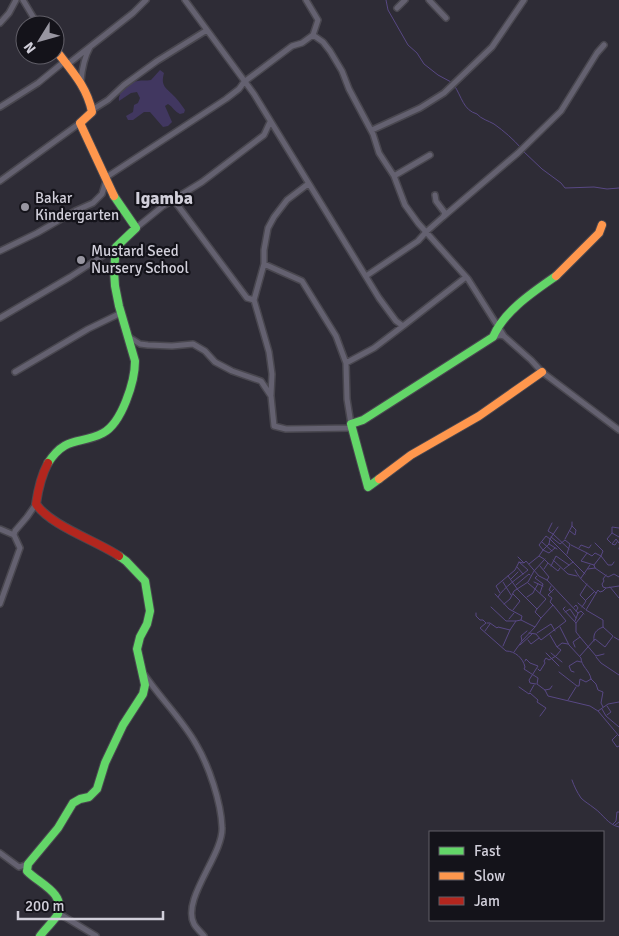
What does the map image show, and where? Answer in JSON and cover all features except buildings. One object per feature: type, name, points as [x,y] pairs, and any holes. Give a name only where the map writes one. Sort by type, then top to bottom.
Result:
[{"type":"street","points":[[0,23],[9,13],[16,0]]},
{"type":"street","points":[[23,0],[32,15]]},
{"type":"street","points":[[0,107],[38,83],[92,44],[146,0]]},
{"type":"street","points":[[185,0],[254,94],[379,298],[396,321],[403,326]]},
{"type":"street","points":[[0,251],[93,203],[102,194],[105,179],[204,111],[226,99],[239,89],[244,82],[292,46],[302,43],[313,35],[318,20],[306,0]]},
{"type":"street","points":[[397,8],[405,0]]},
{"type":"street","points":[[429,0],[446,18]]},
{"type":"street","points":[[372,130],[420,108],[444,93],[492,47],[524,0]]},
{"type":"street","points":[[0,181],[80,123],[92,110],[108,100],[124,85],[157,61],[207,30]]},
{"type":"street","points":[[313,35],[330,50],[372,130],[379,153],[394,176],[405,205],[466,277],[504,336],[542,372],[619,430]]},
{"type":"street","points":[[81,82],[86,54],[92,44]]},
{"type":"street","points":[[366,276],[418,242],[443,217],[520,152],[561,111],[604,45]]},
{"type":"street","points":[[66,62],[81,82],[91,102],[92,110]]},
{"type":"street","points":[[0,318],[70,277],[116,247],[136,228],[173,199],[202,182],[264,135],[270,122]]},
{"type":"street","points":[[80,123],[105,179],[136,228]]},
{"type":"street","points":[[264,135],[278,133]]},
{"type":"street","points":[[394,176],[430,155]]},
{"type":"street","points":[[308,184],[287,200],[268,228],[264,250],[264,264],[257,283],[254,300],[269,352],[272,374],[271,396],[274,426],[286,429],[352,426],[493,338],[500,334],[504,336]]},
{"type":"street","points":[[435,195],[436,201],[445,213],[443,217]]},
{"type":"street","points":[[173,199],[198,235],[247,298],[254,300]]},
{"type":"street","points":[[493,338],[498,325],[529,296],[559,274],[599,233],[602,225]]},
{"type":"street","points":[[14,535],[36,504],[40,480],[55,452],[65,445],[78,440],[96,437],[116,422],[135,370],[135,361],[121,313],[114,279],[116,247]]},
{"type":"street","points":[[264,264],[302,281],[336,336],[346,363],[347,399],[368,487],[411,455],[479,416],[542,372]]},
{"type":"street","points":[[346,363],[374,348],[466,277]]},
{"type":"street","points":[[15,372],[88,329],[121,313]]},
{"type":"street","points":[[129,337],[140,344],[148,345],[172,346],[193,344],[205,351],[216,362],[232,371],[261,381],[271,396]]},
{"type":"street","points":[[36,504],[49,518],[104,546],[126,561],[144,581],[150,611],[137,648],[145,685],[143,694],[123,725],[105,763],[97,789],[89,796],[73,803],[58,828],[28,864],[27,871],[34,879],[54,892],[58,901],[58,913],[40,936]]},
{"type":"street","points":[[0,529],[14,535],[20,548],[0,604]]},
{"type":"street","points":[[141,669],[153,688],[163,698],[197,744],[221,814],[222,830],[218,847],[197,890],[192,915],[194,924],[204,936]]},
{"type":"street","points":[[0,853],[19,867],[28,864]]},
{"type":"street","points":[[58,913],[96,936]]},
{"type":"shaded area","points":[[160,70],[164,73],[163,81],[165,87],[185,110],[184,113],[178,113],[168,104],[165,106],[172,122],[168,126],[163,127],[150,112],[144,112],[133,120],[128,120],[126,116],[133,112],[134,105],[138,103],[140,98],[137,92],[131,93],[119,101],[120,94],[127,85],[134,82],[151,80]]},
{"type":"waterway","points":[[386,0],[388,10],[408,45],[417,53],[424,64],[451,82]]},
{"type":"waterway","points":[[454,85],[463,102],[472,112],[494,124],[521,148]]},
{"type":"waterway","points":[[523,151],[565,188],[619,188]]},
{"type":"waterway","points":[[2,314],[13,307]]},
{"type":"waterway","points":[[565,539],[572,526],[572,522]]},
{"type":"waterway","points":[[552,523],[548,531],[569,549]]},
{"type":"waterway","points":[[570,531],[575,535],[576,530],[572,526]]},
{"type":"waterway","points":[[539,556],[543,550],[539,545],[546,536],[550,539],[558,527]]},
{"type":"waterway","points":[[619,528],[612,527],[612,533],[619,537]]},
{"type":"waterway","points":[[611,543],[607,539],[612,533]]},
{"type":"waterway","points":[[551,537],[560,544],[565,540],[570,544],[567,554]]},
{"type":"waterway","points":[[555,548],[549,553],[543,550],[549,544],[550,539],[585,574]]},
{"type":"waterway","points":[[617,542],[615,545],[612,544],[616,539],[619,543]]},
{"type":"waterway","points":[[542,542],[552,551]]},
{"type":"waterway","points":[[595,543],[603,551],[601,556],[595,553],[592,556],[587,553],[581,561],[594,565],[595,568],[608,577],[614,574],[619,577]]},
{"type":"waterway","points":[[549,544],[557,549]]},
{"type":"waterway","points":[[571,545],[587,553]]},
{"type":"waterway","points":[[579,548],[581,545],[589,548],[591,545]]},
{"type":"waterway","points":[[529,564],[539,556],[544,559]]},
{"type":"waterway","points":[[551,566],[556,556],[569,565]]},
{"type":"waterway","points":[[594,565],[601,556],[608,565],[612,565],[614,562]]},
{"type":"waterway","points":[[518,557],[524,563],[526,561],[539,576],[547,580],[578,613]]},
{"type":"waterway","points":[[504,604],[510,599],[514,591],[528,582],[534,571],[545,559]]},
{"type":"waterway","points":[[544,569],[548,563],[545,560]]},
{"type":"waterway","points":[[553,560],[568,574],[577,576]]},
{"type":"waterway","points":[[500,593],[496,586],[515,570],[519,562],[523,563]]},
{"type":"waterway","points":[[498,597],[507,586],[528,570],[519,562]]},
{"type":"waterway","points":[[564,569],[573,562]]},
{"type":"waterway","points":[[548,563],[558,571],[560,568]]},
{"type":"waterway","points":[[581,578],[590,565]]},
{"type":"waterway","points":[[540,566],[549,577],[547,580]]},
{"type":"waterway","points":[[517,567],[523,574]]},
{"type":"waterway","points":[[588,569],[595,568]]},
{"type":"waterway","points":[[575,570],[596,593]]},
{"type":"waterway","points":[[511,579],[518,572]]},
{"type":"waterway","points":[[516,585],[530,575]]},
{"type":"waterway","points":[[580,656],[595,639],[605,647],[613,636],[603,627],[603,620],[586,610],[598,590],[600,592],[606,588],[602,584],[606,575]]},
{"type":"waterway","points":[[508,576],[518,590],[537,609],[535,612],[541,618],[535,627]]},
{"type":"waterway","points":[[537,576],[535,578],[543,584],[540,593]]},
{"type":"waterway","points":[[503,582],[511,595]]},
{"type":"waterway","points":[[534,582],[543,586]]},
{"type":"waterway","points":[[527,597],[535,589],[528,583]]},
{"type":"waterway","points":[[537,609],[546,599],[535,589],[538,584]]},
{"type":"waterway","points":[[582,607],[586,601],[580,595],[587,584]]},
{"type":"waterway","points":[[551,586],[549,590],[552,592]]},
{"type":"waterway","points":[[606,588],[619,586]]},
{"type":"waterway","points":[[610,587],[619,598]]},
{"type":"waterway","points":[[553,605],[550,602],[552,598],[548,595],[554,589]]},
{"type":"waterway","points":[[586,600],[594,592]]},
{"type":"waterway","points":[[495,594],[509,609],[522,616],[521,620],[516,621]]},
{"type":"waterway","points":[[513,594],[520,601],[513,610]]},
{"type":"waterway","points":[[578,603],[585,609]]},
{"type":"waterway","points":[[529,633],[536,634],[541,640],[566,621],[553,605],[541,618]]},
{"type":"waterway","points":[[574,607],[576,605],[578,608],[576,611]]},
{"type":"waterway","points":[[491,607],[506,621],[516,621],[510,630]]},
{"type":"waterway","points":[[565,607],[563,609],[576,623],[576,632],[580,637]]},
{"type":"waterway","points":[[565,612],[570,609],[576,618]]},
{"type":"waterway","points":[[575,621],[578,613],[581,611],[584,614]]},
{"type":"waterway","points":[[476,613],[476,616],[486,623],[480,628],[506,651],[512,652],[520,658],[524,664],[524,669],[538,678],[537,684],[545,690],[548,696],[590,706],[598,711]]},
{"type":"waterway","points":[[509,619],[514,613]]},
{"type":"waterway","points":[[576,623],[583,614]]},
{"type":"waterway","points":[[521,620],[535,627],[522,641]]},
{"type":"waterway","points":[[487,623],[497,628],[510,630],[503,646]]},
{"type":"waterway","points":[[485,631],[490,624]]},
{"type":"waterway","points":[[537,633],[551,624],[555,631]]},
{"type":"waterway","points":[[560,627],[569,645],[581,658],[582,664],[598,690],[603,692],[601,703],[603,707]]},
{"type":"waterway","points":[[594,641],[596,632],[603,627]]},
{"type":"waterway","points":[[514,652],[522,641],[521,636],[527,631]]},
{"type":"waterway","points":[[520,645],[532,634]]},
{"type":"waterway","points":[[550,635],[557,647],[562,643],[568,644]]},
{"type":"waterway","points":[[575,647],[573,642],[580,637],[596,656],[604,654]]},
{"type":"waterway","points":[[614,637],[619,640]]},
{"type":"waterway","points":[[528,640],[531,644],[539,638]]},
{"type":"waterway","points":[[538,669],[540,671],[546,658],[549,660],[556,656],[561,650],[557,647]]},
{"type":"waterway","points":[[546,653],[559,666]]},
{"type":"waterway","points":[[551,653],[562,662]]},
{"type":"waterway","points":[[596,657],[601,663],[619,675]]},
{"type":"waterway","points":[[525,661],[526,659],[538,666],[529,680],[530,683],[536,684]]},
{"type":"waterway","points":[[574,672],[571,671],[569,666],[577,661],[581,662]]},
{"type":"waterway","points":[[559,672],[577,686],[579,686],[580,679],[586,682],[591,679]]},
{"type":"waterway","points":[[530,692],[534,685]]},
{"type":"waterway","points":[[545,690],[550,689],[552,686]]},
{"type":"waterway","points":[[519,687],[530,693],[538,700],[537,702],[546,708],[540,716]]},
{"type":"waterway","points":[[568,700],[576,687]]},
{"type":"waterway","points":[[619,702],[608,704],[598,711],[619,736]]},
{"type":"waterway","points":[[607,706],[611,712],[607,715]]},
{"type":"waterway","points":[[602,709],[606,716],[619,727]]},
{"type":"waterway","points":[[617,735],[612,740],[617,747],[619,746]]},
{"type":"waterway","points":[[572,780],[581,798],[609,822],[619,827]]},
{"type":"waterway","points":[[613,824],[616,821],[617,812],[619,812]]},
{"type":"waterway","points":[[615,825],[619,822]]},
{"type":"traffic: fast","points":[[48,463],[67,444],[95,437],[110,428],[126,401],[133,379],[135,361],[119,306],[114,271],[116,247],[136,228],[114,196]]},
{"type":"traffic: fast","points":[[379,479],[368,487],[351,424],[363,420],[493,337],[512,310],[556,276]]},
{"type":"traffic: fast","points":[[40,936],[58,914],[58,900],[50,889],[27,871],[28,864],[58,828],[73,803],[89,797],[97,789],[105,763],[123,725],[143,694],[145,685],[137,649],[150,611],[145,581],[119,556]]},
{"type":"traffic: slow","points":[[65,62],[82,86],[90,103],[92,112],[80,123],[114,196]]},
{"type":"traffic: slow","points":[[556,276],[599,233],[602,225]]},
{"type":"traffic: slow","points":[[379,479],[411,455],[479,416],[542,372]]},
{"type":"traffic: jam","points":[[48,463],[40,483],[36,504],[43,512],[63,526],[119,556]]},
{"type":"place","name":"Bakar Kindergarten","points":[[25,207]]},
{"type":"place","name":"Mustard Seed Nursery School","points":[[81,260]]},
{"type":"district","name":"Igamba","points":[[164,198]]}]
